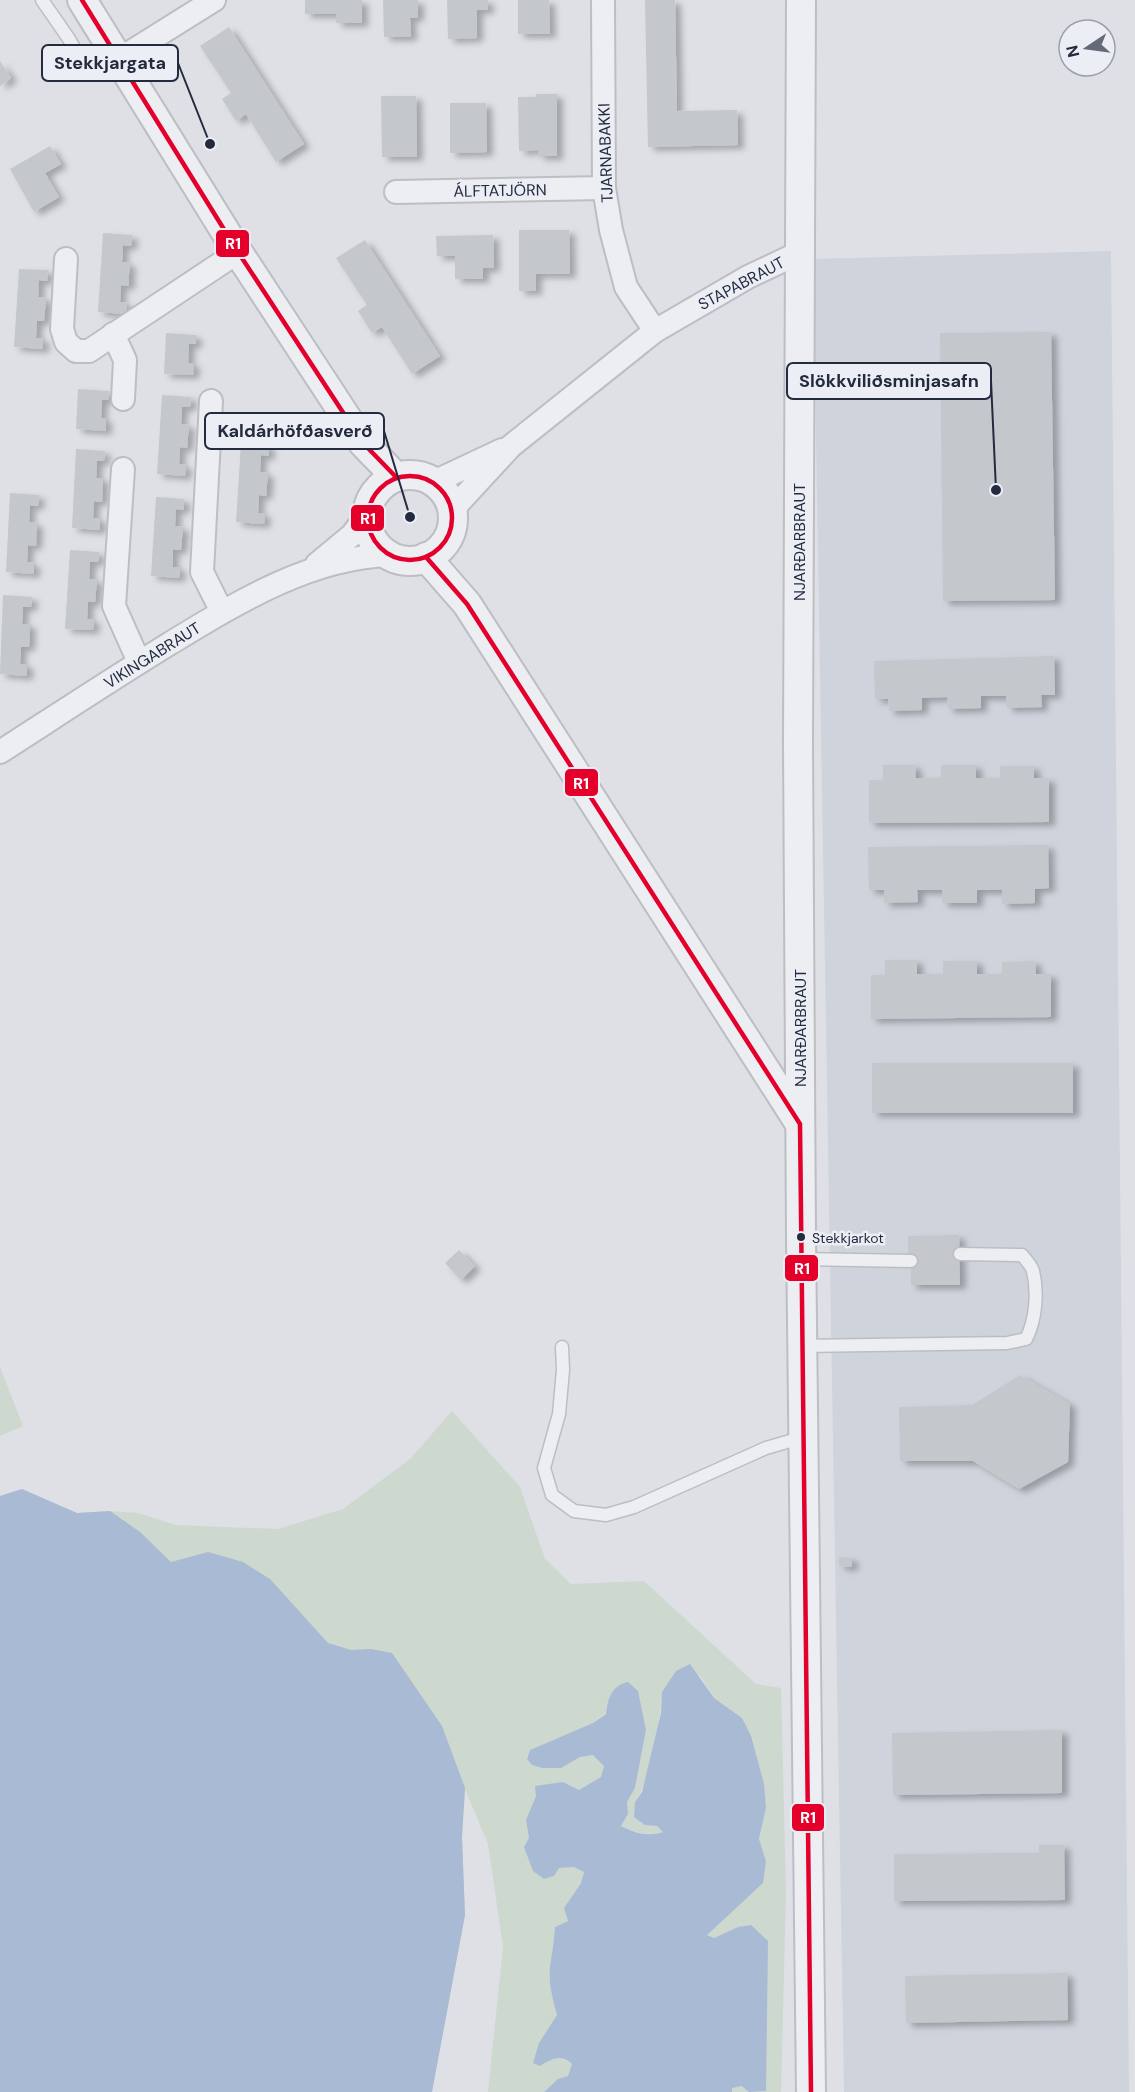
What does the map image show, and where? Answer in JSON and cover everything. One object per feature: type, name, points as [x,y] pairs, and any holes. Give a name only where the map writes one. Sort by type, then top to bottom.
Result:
[{"type":"street","points":[[82,0],[238,252],[363,443],[379,495],[369,527],[373,538],[380,548],[401,559],[414,560],[435,550],[453,521],[452,510],[442,490],[434,482],[422,476],[409,475],[379,495]]},
{"type":"street","points":[[118,60],[214,0]]},
{"type":"street","name":"TJARNABAKKI","points":[[603,0],[604,188],[611,230],[626,287],[655,331]]},
{"type":"street","name":"STAPABRAUT","points":[[452,510],[511,446],[655,331],[748,277],[801,252],[801,0]]},
{"type":"street","name":"ÁLFTATJÖRN","points":[[396,192],[604,188]]},
{"type":"street","points":[[66,259],[62,329],[66,342],[76,351],[89,351],[238,252]]},
{"type":"street","name":"NJARÐARBRAUT","points":[[801,252],[798,731],[800,1124],[811,2092]]},
{"type":"street","points":[[113,334],[125,360],[123,399]]},
{"type":"street","points":[[211,401],[202,572],[222,612]]},
{"type":"street","name":"STAPABRAUT","points":[[434,482],[511,446]]},
{"type":"street","points":[[123,469],[114,606],[139,662]]},
{"type":"street","name":"VIKINGABRAUT","points":[[311,569],[352,535],[379,495]]},
{"type":"street","points":[[435,550],[467,604],[800,1124]]},
{"type":"street","name":"VIKINGABRAUT","points":[[0,752],[139,662],[222,612],[311,569],[360,557],[390,555]]},
{"type":"lane","points":[[42,0],[69,39],[84,66],[91,72],[99,72],[118,60]]},
{"type":"lane","points":[[802,1346],[1007,1343],[1026,1339],[1033,1326],[1035,1300],[1033,1269],[1022,1255],[960,1254]]},
{"type":"lane","points":[[801,1259],[911,1261]]},
{"type":"lane","points":[[562,1347],[563,1370],[559,1414],[544,1468],[552,1495],[574,1511],[606,1515],[633,1507],[766,1448],[804,1437]]},
{"type":"shaded area","points":[[1111,251],[1129,2092],[844,2092],[813,259]]},
{"type":"shaded area","points":[[0,1367],[23,1426],[0,1436]]},
{"type":"shaded area","points":[[452,1411],[520,1487],[545,1559],[571,1584],[644,1581],[756,1684],[781,1688],[786,1893],[781,2092],[732,2092],[731,2088],[743,2086],[766,2091],[765,2066],[738,1927],[714,1938],[707,1935],[766,1861],[759,1840],[766,1808],[742,1718],[714,1698],[700,1676],[662,1692],[650,1765],[635,1802],[645,1825],[657,1826],[663,1832],[641,1833],[621,1826],[628,1814],[627,1802],[635,1788],[646,1730],[607,1704],[606,1713],[593,1723],[530,1750],[527,1758],[532,1765],[542,1768],[561,1768],[580,1757],[594,1755],[604,1766],[601,1777],[579,1790],[563,1782],[536,1796],[526,1820],[529,1838],[559,1868],[574,1867],[584,1872],[581,1883],[564,1908],[568,1921],[555,1927],[550,1979],[557,2015],[539,2051],[540,2066],[556,2059],[572,2064],[568,2076],[544,2092],[488,2092],[503,1947],[488,1844],[465,1789],[462,1837],[465,1915],[432,2092],[0,2092],[0,1496],[22,1489],[77,1513],[110,1511],[138,1513],[176,1525],[278,1529],[343,1509],[410,1459]]},
{"type":"water","points":[[22,1489],[77,1513],[110,1511],[140,1532],[171,1562],[208,1552],[243,1562],[270,1579],[328,1643],[351,1650],[371,1649],[392,1653],[442,1726],[465,1788],[462,1837],[465,1915],[432,2092],[0,2092],[0,1496]]},
{"type":"water","points":[[690,1664],[714,1698],[742,1718],[751,1736],[764,1784],[766,1808],[759,1839],[766,1861],[763,1883],[707,1935],[714,1938],[738,1927],[751,1925],[768,1941],[766,2091],[749,2092],[742,2086],[732,2088],[732,2092],[544,2092],[558,2079],[568,2076],[572,2064],[560,2058],[540,2066],[533,2063],[539,2043],[557,2015],[550,1979],[555,1927],[568,1921],[564,1908],[581,1883],[584,1872],[574,1867],[559,1868],[554,1876],[544,1879],[533,1871],[524,1847],[529,1838],[526,1820],[536,1796],[535,1786],[563,1782],[579,1790],[601,1777],[604,1766],[593,1755],[580,1757],[561,1768],[542,1768],[532,1765],[527,1759],[530,1750],[593,1723],[606,1714],[611,1694],[618,1686],[628,1682],[638,1691],[646,1730],[635,1788],[627,1802],[628,1814],[621,1826],[641,1834],[663,1832],[657,1826],[645,1825],[634,1817],[635,1802],[642,1792],[661,1713],[662,1692],[676,1671]]},
{"type":"building","points":[[305,0],[362,0],[362,23],[336,23],[336,14],[305,14]]},
{"type":"building","points":[[383,0],[418,0],[418,17],[410,18],[411,37],[384,37]]},
{"type":"building","points":[[447,0],[488,0],[488,10],[477,10],[477,38],[448,39]]},
{"type":"building","points":[[518,0],[549,0],[550,34],[518,34]]},
{"type":"building","points":[[645,0],[675,0],[677,111],[737,110],[738,145],[648,147]]},
{"type":"building","points":[[229,27],[304,144],[276,162],[246,114],[236,121],[222,99],[231,93],[200,46]]},
{"type":"building","points":[[0,61],[11,78],[0,86]]},
{"type":"building","points":[[536,94],[557,94],[557,156],[538,156],[538,150],[519,151],[518,97],[536,97]]},
{"type":"building","points":[[381,96],[416,96],[417,157],[382,157]]},
{"type":"building","points":[[450,103],[486,103],[487,152],[450,153]]},
{"type":"building","points":[[50,146],[61,164],[45,173],[59,197],[34,212],[10,169]]},
{"type":"building","points":[[519,230],[569,230],[570,274],[536,274],[536,291],[519,291]]},
{"type":"building","points":[[103,233],[132,235],[131,246],[123,245],[122,262],[130,263],[129,286],[121,285],[120,302],[127,303],[126,314],[98,312]]},
{"type":"building","points":[[493,235],[494,268],[483,268],[483,279],[455,279],[455,256],[437,256],[436,236]]},
{"type":"building","points":[[365,240],[440,356],[412,374],[382,327],[372,333],[358,311],[367,305],[336,258]]},
{"type":"building","points":[[19,269],[48,270],[47,281],[39,280],[38,297],[46,298],[44,321],[37,321],[36,338],[43,338],[43,349],[14,347]]},
{"type":"building","points":[[1051,332],[1055,600],[943,601],[940,333]]},
{"type":"building","points":[[166,333],[196,335],[196,344],[189,344],[188,363],[194,363],[193,375],[164,374]]},
{"type":"building","points":[[78,389],[109,391],[108,400],[102,400],[101,418],[106,419],[106,431],[76,429]]},
{"type":"building","points":[[162,395],[191,397],[190,407],[182,407],[181,424],[189,425],[187,448],[180,447],[179,464],[186,465],[185,476],[157,474]]},
{"type":"building","points":[[241,443],[269,445],[269,456],[261,455],[260,472],[268,473],[266,496],[259,495],[258,513],[265,513],[264,524],[236,522]]},
{"type":"building","points":[[76,449],[105,451],[104,461],[97,461],[96,478],[103,478],[102,502],[94,501],[93,518],[100,518],[100,530],[72,528]]},
{"type":"building","points":[[10,493],[39,495],[38,506],[30,505],[29,522],[37,523],[36,546],[28,545],[27,562],[34,563],[34,574],[6,572]]},
{"type":"building","points":[[156,497],[184,499],[184,510],[176,509],[175,526],[183,527],[181,550],[173,550],[173,567],[180,567],[179,578],[151,576]]},
{"type":"building","points":[[70,550],[99,552],[98,562],[90,562],[89,579],[97,579],[95,602],[88,602],[87,619],[94,619],[93,630],[65,629]]},
{"type":"building","points":[[3,595],[32,597],[31,607],[23,607],[22,624],[30,624],[29,647],[21,647],[20,664],[27,664],[27,676],[0,674]]},
{"type":"building","points":[[1054,656],[1055,695],[1041,695],[1042,707],[1007,708],[1006,696],[981,696],[981,708],[948,709],[947,697],[922,698],[922,710],[889,711],[888,699],[875,699],[874,661]]},
{"type":"building","points":[[883,765],[915,765],[916,778],[941,778],[941,765],[976,765],[976,778],[1000,778],[1000,766],[1034,766],[1034,778],[1049,778],[1049,822],[869,823],[869,780],[883,780]]},
{"type":"building","points":[[1048,845],[1049,888],[1035,889],[1035,903],[1002,904],[1002,890],[977,890],[977,903],[942,903],[942,890],[917,890],[918,902],[884,903],[884,890],[869,890],[868,847]]},
{"type":"building","points":[[885,960],[917,960],[917,974],[943,974],[943,961],[977,961],[977,974],[1002,974],[1002,962],[1035,961],[1036,974],[1051,974],[1051,1017],[871,1019],[871,975],[885,975]]},
{"type":"building","points":[[872,1063],[1073,1063],[1073,1113],[872,1113]]},
{"type":"building","points":[[959,1235],[960,1285],[911,1285],[908,1236]]},
{"type":"building","points":[[459,1250],[475,1266],[461,1280],[445,1263]]},
{"type":"building","points":[[1020,1375],[1070,1404],[1068,1462],[1019,1489],[973,1461],[900,1461],[899,1407],[972,1405]]},
{"type":"building","points":[[839,1557],[852,1558],[852,1567],[839,1566]]},
{"type":"building","points":[[1062,1730],[1062,1793],[893,1795],[892,1733]]},
{"type":"building","points":[[1039,1845],[1064,1845],[1065,1900],[894,1901],[894,1854],[1039,1853]]},
{"type":"building","points":[[1067,1973],[1068,2020],[906,2023],[905,1976]]},
{"type":"transit line","name":"R1","points":[[82,0],[238,252],[363,443],[396,477]]},
{"type":"transit line","name":"R1","points":[[402,476],[418,476],[434,483],[445,494],[452,510],[452,518],[449,534],[440,548],[418,560],[402,560],[386,553],[375,542],[368,526],[368,510],[375,494],[386,483],[402,476]]},
{"type":"transit line","name":"R1","points":[[426,557],[467,604],[800,1124],[811,2092]]},
{"type":"place","name":"Stekkjargata","points":[[210,144]]},
{"type":"place","name":"Slökkviliðsminjasafn","points":[[996,490]]},
{"type":"place","name":"Kaldárhöfðasverð","points":[[410,517]]},
{"type":"place","name":"Stekkjarkot","points":[[801,1237]]}]
